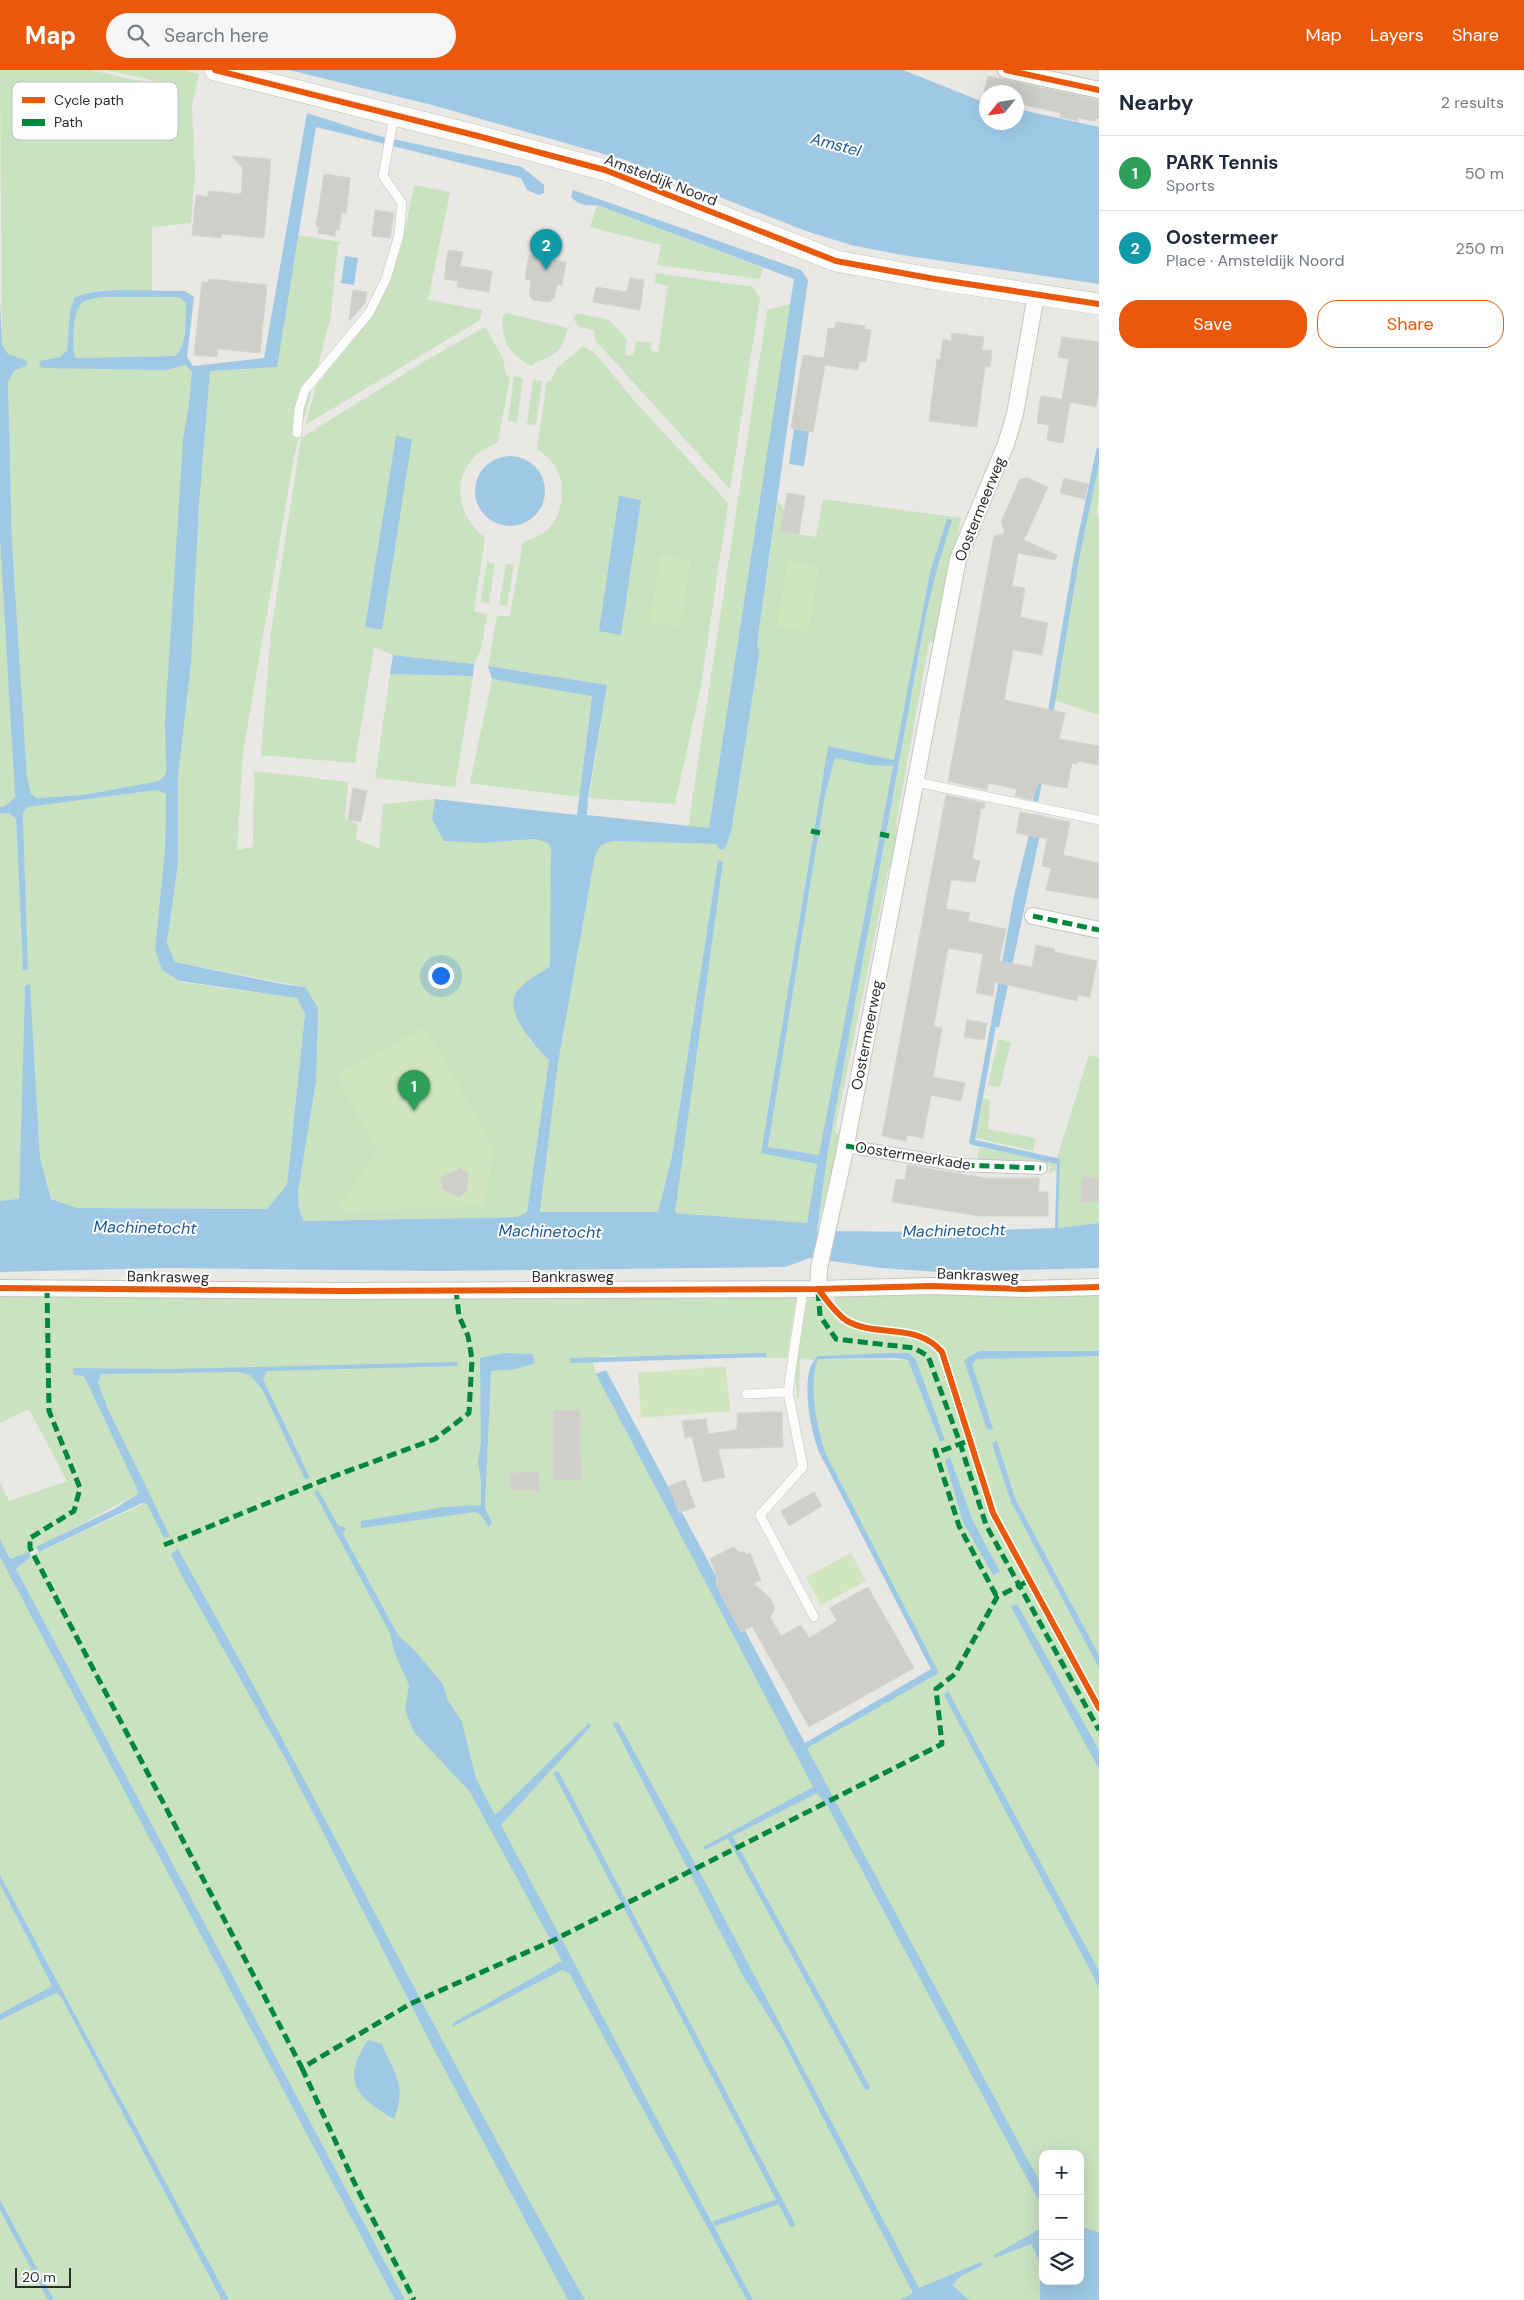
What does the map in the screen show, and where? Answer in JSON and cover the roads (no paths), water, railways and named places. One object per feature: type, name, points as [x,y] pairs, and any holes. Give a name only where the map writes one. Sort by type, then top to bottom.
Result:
[{"type":"street","name":"Amsteldijk Noord","points":[[215,70],[392,125],[605,170],[836,262],[1099,304]]},
{"type":"street","points":[[1006,70],[1099,90]]},
{"type":"street","name":"Oostermeerweg","points":[[810,1289],[819,1268],[846,1146],[958,559],[1006,444],[1015,414],[1036,295]]},
{"type":"street","points":[[1033,916],[1099,930]]},
{"type":"street","name":"Oostermeerkade","points":[[846,1146],[960,1165],[1041,1168]]},
{"type":"street","name":"Bankrasweg","points":[[0,1288],[342,1291],[810,1289],[930,1286],[1099,1288]]},
{"type":"lane","points":[[298,433],[299,409],[305,390],[369,313],[386,279],[400,235],[402,203],[383,176],[392,125]]},
{"type":"lane","points":[[916,782],[1099,820]]},
{"type":"lane","points":[[810,1289],[788,1392],[803,1467],[760,1515],[814,1618]]},
{"type":"lane","points":[[746,1394],[788,1392]]},
{"type":"water","name":"Amstel","points":[[289,70],[903,70],[979,100],[979,130],[1024,130],[1024,111],[1099,127],[1099,284],[902,255],[851,245],[806,231],[625,160],[432,105]]},
{"type":"water","name":"Machinetocht","points":[[307,113],[379,136],[522,167],[544,185],[544,193],[539,195],[527,190],[521,178],[316,127],[277,367],[210,371],[199,505],[191,664],[178,777],[178,864],[167,943],[175,962],[305,987],[318,1008],[316,1082],[298,1192],[299,1209],[304,1221],[518,1217],[527,1212],[549,1060],[522,1027],[514,1007],[514,998],[521,986],[550,966],[551,849],[548,843],[536,839],[483,843],[444,841],[432,819],[435,799],[577,815],[592,696],[492,679],[488,666],[607,685],[588,798],[587,815],[709,828],[794,279],[597,205],[580,203],[571,197],[573,190],[801,270],[808,280],[759,630],[757,648],[760,649],[731,833],[724,850],[719,849],[717,844],[612,841],[600,846],[595,855],[558,1063],[540,1212],[658,1212],[672,1156],[718,860],[723,862],[675,1213],[807,1223],[817,1164],[761,1153],[828,746],[894,760],[930,572],[947,519],[952,520],[937,569],[926,615],[827,1157],[817,1231],[941,1232],[1055,1228],[1057,1158],[1060,1160],[1058,1228],[1099,1223],[1099,1268],[939,1272],[881,1268],[810,1258],[785,1267],[435,1271],[165,1268],[0,1272],[0,1201],[19,1199],[25,986],[30,984],[40,1158],[51,1199],[77,1208],[267,1209],[287,1185],[305,1014],[297,998],[180,981],[162,970],[155,949],[165,851],[166,794],[157,790],[27,807],[23,814],[28,970],[23,970],[16,818],[8,813],[0,814],[0,807],[5,806],[15,797],[0,539],[0,299],[2,344],[8,354],[27,361],[26,366],[14,371],[8,382],[12,543],[27,777],[31,794],[36,798],[83,795],[159,781],[165,775],[165,721],[183,440],[192,372],[186,365],[167,370],[41,368],[39,361],[60,357],[67,350],[70,312],[74,298],[84,294],[111,290],[185,291],[194,297],[187,357],[193,366],[264,358]],"holes":[[[104,297],[179,297],[186,303],[184,338],[179,351],[175,356],[75,358],[74,330],[78,308],[86,301]],[[835,758],[870,765],[893,766],[819,1155],[768,1147],[825,795]]]},
{"type":"water","points":[[345,256],[358,258],[354,285],[341,283]]},
{"type":"water","points":[[794,429],[809,431],[804,466],[789,464]]},
{"type":"water","points":[[396,436],[412,439],[382,630],[365,627]]},
{"type":"water","points":[[510,456],[523,459],[535,466],[542,478],[545,491],[542,504],[535,516],[523,523],[510,526],[497,523],[485,516],[478,504],[475,491],[478,478],[485,466],[497,459]]},
{"type":"water","points":[[619,496],[641,500],[621,635],[599,631]]},
{"type":"water","points":[[393,655],[474,664],[473,676],[390,674]]},
{"type":"water","points":[[1034,814],[1044,816],[999,1027],[993,1027],[991,1023],[1014,896]]},
{"type":"water","points":[[979,1351],[1099,1351],[1099,1356],[977,1359],[972,1364],[993,1429],[987,1430],[964,1360]]},
{"type":"water","points":[[504,1353],[533,1354],[534,1364],[516,1369],[491,1371],[485,1508],[492,1522],[489,1527],[481,1515],[475,1512],[361,1528],[361,1521],[444,1507],[481,1505],[481,1481],[478,1463],[481,1442],[480,1358]]},
{"type":"water","points":[[766,1353],[766,1357],[571,1363],[570,1358]]},
{"type":"water","points":[[909,1353],[916,1360],[945,1440],[940,1442],[908,1360],[896,1358],[818,1359],[815,1369],[814,1393],[819,1430],[825,1452],[939,1673],[807,1748],[1039,2181],[1039,2201],[828,1807],[817,1793],[705,1850],[703,1847],[813,1787],[596,1374],[606,1370],[805,1743],[931,1669],[819,1452],[810,1417],[807,1388],[812,1364],[818,1356]]},
{"type":"water","points":[[457,1362],[458,1366],[267,1371],[263,1379],[310,1478],[305,1479],[262,1389],[250,1375],[238,1372],[101,1374],[98,1383],[108,1409],[170,1536],[164,1538],[147,1504],[142,1503],[39,1552],[36,1547],[114,1509],[139,1493],[84,1376],[74,1375],[73,1368],[174,1369]]},
{"type":"water","points":[[997,1441],[1015,1498],[1099,1655],[1099,1668],[1011,1502],[992,1443]]},
{"type":"water","points":[[950,1457],[973,1521],[1000,1572],[993,1575],[963,1522],[945,1460]]},
{"type":"water","points":[[318,1490],[338,1525],[346,1528],[343,1534],[398,1635],[415,1651],[443,1684],[448,1701],[462,1722],[476,1779],[495,1815],[589,1723],[591,1726],[501,1825],[753,2300],[747,2300],[569,1973],[562,1970],[452,2027],[453,2023],[562,1961],[470,1792],[414,1732],[405,1710],[409,1685],[394,1651],[390,1633],[314,1492]]},
{"type":"water","points":[[0,1539],[10,1559],[29,1552],[31,1556],[16,1569],[405,2300],[395,2300],[0,1557]]},
{"type":"water","points":[[178,1549],[585,2300],[568,2300],[429,2040],[285,1758],[183,1578],[171,1554]]},
{"type":"water","points":[[1017,1604],[1099,1750],[1099,1769],[1011,1607]]},
{"type":"water","points":[[948,1691],[1099,1971],[1099,1987],[944,1695]]},
{"type":"water","points":[[618,1722],[711,1893],[919,2288],[981,2262],[983,2265],[961,2276],[952,2285],[969,2300],[900,2300],[913,2293],[782,2038],[742,1974],[613,1724]]},
{"type":"water","points":[[0,1875],[229,2300],[222,2300],[61,1997],[56,1993],[0,2020],[0,2014],[52,1986],[0,1884]]},
{"type":"water","points":[[368,2040],[382,2044],[398,2080],[400,2098],[394,2119],[370,2103],[362,2095],[354,2078],[355,2067]]},
{"type":"water","points":[[0,2200],[54,2300],[48,2300],[0,2210]]},
{"type":"water","points":[[1084,2227],[1099,2233],[1099,2300],[1040,2300],[1040,2285],[1084,2285]]},
{"type":"water","points":[[1039,2229],[1039,2260],[1031,2244],[995,2258],[994,2255]]},
{"type":"waterway","points":[[1050,716],[1077,555],[1099,450]]},
{"type":"waterway","points":[[1036,799],[1040,777]]},
{"type":"waterway","points":[[993,1027],[972,1142],[1057,1161]]},
{"type":"waterway","points":[[557,1774],[780,2201]]},
{"type":"waterway","points":[[730,1837],[867,2087]]},
{"type":"waterway","points":[[716,2223],[780,2201],[792,2224]]},
{"type":"place","name":"Oostermeer","points":[[546,270]]},
{"type":"place","name":"PARK Tennis","points":[[414,1111]]}]
